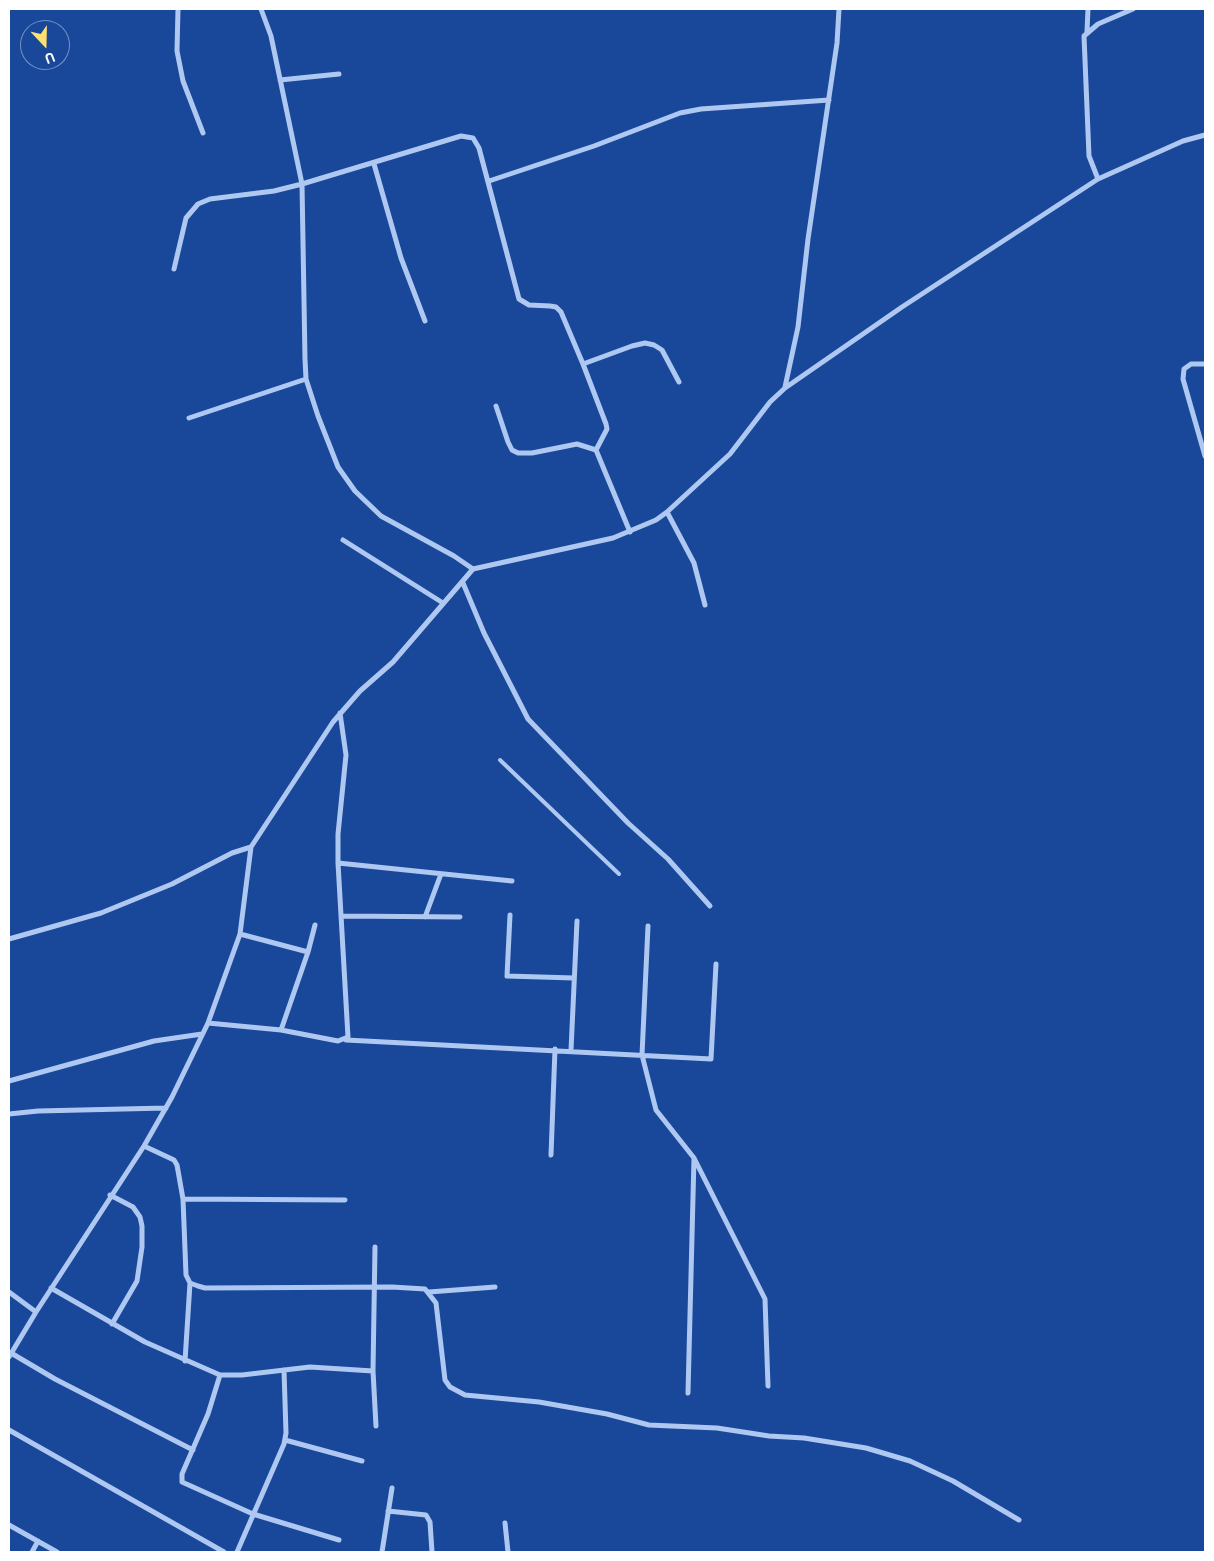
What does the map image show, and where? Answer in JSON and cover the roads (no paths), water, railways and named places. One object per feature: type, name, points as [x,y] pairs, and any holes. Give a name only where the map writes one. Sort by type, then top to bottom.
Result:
[{"type":"street","points":[[178,9],[178,51],[183,81],[203,133]]},
{"type":"street","points":[[261,9],[271,36],[302,184],[306,380],[338,467],[355,491],[381,516],[454,556],[473,569]]},
{"type":"street","points":[[785,388],[798,327],[808,239],[829,100],[840,9]]},
{"type":"street","points":[[1088,9],[1087,32],[1083,43],[1089,156],[1098,179]]},
{"type":"street","points":[[1087,32],[1098,24],[1133,9]]},
{"type":"street","points":[[280,80],[339,74]]},
{"type":"street","points":[[489,181],[594,146],[680,113],[702,109],[829,100]]},
{"type":"street","points":[[193,1450],[10,1355],[110,1195],[144,1146],[166,1108],[208,1023],[240,934],[251,847],[340,713],[360,691],[393,662],[443,603],[463,583],[473,569],[614,538],[630,532],[668,512],[730,454],[770,402],[785,388],[902,306],[1098,179],[1183,140],[1205,135]]},
{"type":"street","points":[[174,269],[186,218],[198,204],[210,199],[274,191],[302,184],[468,136],[477,142],[520,299],[529,305],[550,306],[561,312],[583,364],[607,429],[596,450]]},
{"type":"street","points":[[374,164],[401,258],[425,321]]},
{"type":"street","points":[[583,364],[645,343],[654,345],[662,350],[679,382]]},
{"type":"street","points":[[1205,364],[1191,364],[1184,369],[1183,379],[1205,456]]},
{"type":"street","points":[[189,418],[306,380]]},
{"type":"street","points":[[496,406],[508,442],[512,450],[518,453],[532,453],[577,444],[586,445],[596,450],[630,532]]},
{"type":"street","points":[[668,512],[694,563],[705,605]]},
{"type":"street","points":[[343,540],[443,603]]},
{"type":"street","points":[[463,583],[488,641],[528,719],[628,823],[668,859],[710,906]]},
{"type":"street","points":[[340,713],[346,755],[338,834],[348,1033],[346,1040]]},
{"type":"street","points":[[9,939],[101,913],[172,884],[232,853],[251,847]]},
{"type":"street","points":[[338,863],[512,881]]},
{"type":"street","points":[[425,917],[441,874]]},
{"type":"street","points":[[510,915],[507,976],[574,978]]},
{"type":"street","points":[[343,916],[460,918]]},
{"type":"street","points":[[571,1050],[577,921]]},
{"type":"street","points":[[280,1030],[308,952],[315,925]]},
{"type":"street","points":[[648,926],[642,1055],[656,1110],[694,1158],[765,1299],[768,1386]]},
{"type":"street","points":[[240,934],[308,952]]},
{"type":"street","points":[[208,1023],[280,1030],[309,1038],[338,1042],[346,1040],[711,1058],[716,964]]},
{"type":"street","points":[[9,1081],[154,1042],[202,1034]]},
{"type":"street","points":[[551,1155],[555,1049]]},
{"type":"street","points":[[9,1114],[48,1110],[166,1108]]},
{"type":"street","points":[[144,1146],[176,1162],[183,1199],[184,1264],[186,1276],[190,1282],[205,1288],[373,1287],[420,1288],[429,1292],[494,1287]]},
{"type":"street","points":[[688,1393],[694,1158]]},
{"type":"street","points":[[110,1195],[133,1207],[140,1217],[142,1226],[142,1247],[137,1281],[112,1324]]},
{"type":"street","points":[[183,1199],[345,1200]]},
{"type":"street","points":[[375,1247],[373,1287],[376,1426]]},
{"type":"street","points":[[186,1361],[190,1282]]},
{"type":"street","points":[[51,1288],[112,1324],[186,1361],[220,1375],[242,1376],[310,1367],[374,1371]]},
{"type":"street","points":[[9,1292],[36,1312]]},
{"type":"street","points":[[429,1292],[436,1303],[445,1380],[450,1387],[465,1395],[539,1402],[608,1414],[650,1425],[718,1428],[769,1436],[804,1438],[866,1448],[910,1461],[953,1481],[1019,1520]]},
{"type":"street","points":[[236,1552],[285,1440],[284,1370]]},
{"type":"street","points":[[220,1375],[208,1414],[182,1474],[183,1484],[253,1514],[340,1540]]},
{"type":"street","points":[[9,1430],[224,1552]]},
{"type":"street","points":[[285,1440],[362,1461]]},
{"type":"street","points":[[382,1552],[392,1488]]},
{"type":"street","points":[[388,1511],[426,1515],[430,1522],[432,1552]]},
{"type":"street","points":[[505,1523],[508,1552]]},
{"type":"street","points":[[9,1525],[58,1552]]},
{"type":"street","points":[[32,1552],[38,1541]]},
{"type":"lane","points":[[500,760],[619,874]]}]
